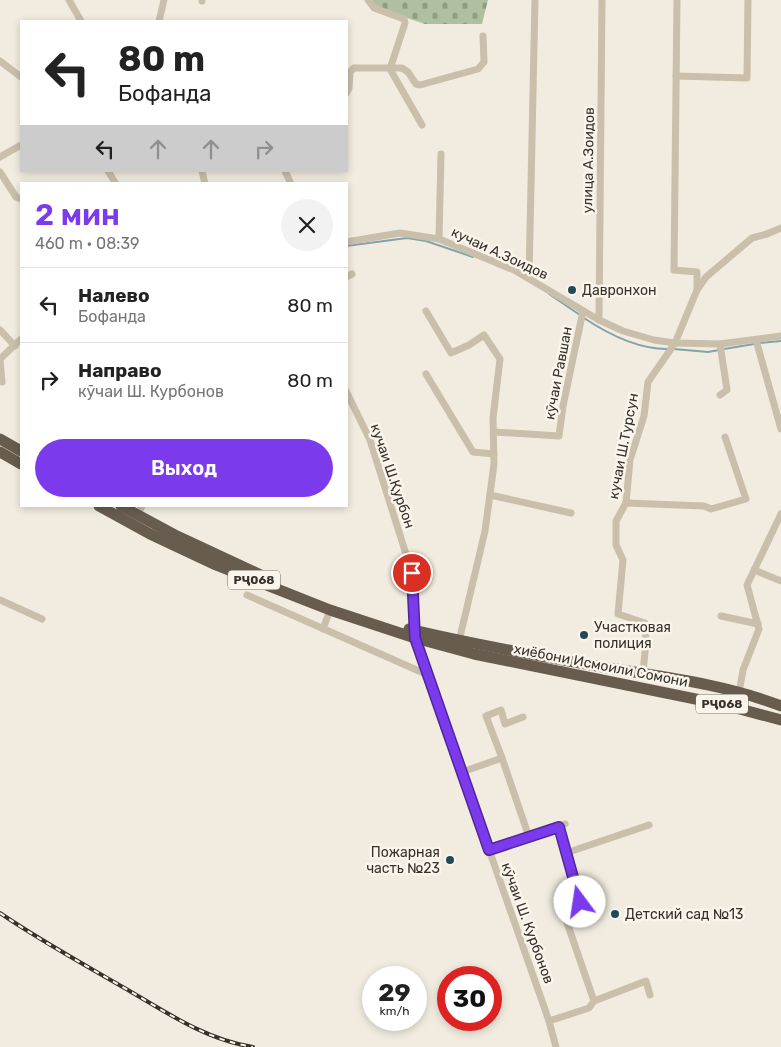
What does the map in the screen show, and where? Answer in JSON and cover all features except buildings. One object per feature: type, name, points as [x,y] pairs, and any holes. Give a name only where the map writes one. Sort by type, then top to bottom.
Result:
[{"type":"highway","points":[[0,439],[20,449]]},
{"type":"highway","points":[[0,452],[20,463]]},
{"type":"highway","name":"РҶ068","points":[[101,507],[182,550],[330,610],[415,634],[665,677],[739,693],[781,706]]},
{"type":"highway","name":"РҶ068","points":[[124,507],[140,511],[177,536],[275,582],[415,634]]},
{"type":"highway","name":"хиёбони Исмоили Сомони","points":[[415,634],[474,654],[526,666],[662,691],[781,720]]},
{"type":"highway","points":[[662,691],[665,677]]},
{"type":"street","points":[[69,0],[80,20]]},
{"type":"street","points":[[159,20],[164,0]]},
{"type":"street","points":[[368,0],[374,8],[404,19],[405,23],[390,69],[422,125]]},
{"type":"street","points":[[529,278],[535,0]]},
{"type":"street","name":"улица А.Зоидов","points":[[599,320],[602,0]]},
{"type":"street","points":[[677,0],[674,270],[697,272],[697,290]]},
{"type":"street","points":[[676,76],[747,78],[748,0]]},
{"type":"street","points":[[348,90],[351,69],[406,70],[412,81],[420,85],[478,69],[484,62],[483,36]]},
{"type":"street","points":[[0,61],[20,76]]},
{"type":"street","points":[[0,157],[20,146]]},
{"type":"street","points":[[439,239],[441,154]]},
{"type":"street","points":[[0,172],[16,197],[20,199]]},
{"type":"street","name":"кучаи Ш.Турсун","points":[[643,674],[646,641],[645,624],[618,614],[623,560],[616,545],[616,521],[626,502],[630,460],[644,416],[648,382],[672,347],[697,290],[706,277],[752,238],[781,228]]},
{"type":"street","name":"кучаи А.Зоидов","points":[[348,242],[400,233],[439,239],[529,278],[583,314],[623,331],[672,347],[756,342],[781,336]]},
{"type":"street","points":[[426,311],[451,353],[469,345],[484,335],[500,360],[492,418],[494,454],[485,532],[459,641]]},
{"type":"street","name":"кӯчаи Равшан","points":[[494,432],[559,436],[563,406],[583,314]]},
{"type":"street","points":[[0,330],[15,346]]},
{"type":"street","points":[[2,382],[0,360],[20,340]]},
{"type":"street","points":[[756,342],[781,429]]},
{"type":"street","points":[[720,344],[727,390],[720,395]]},
{"type":"street","points":[[426,374],[473,452],[494,454]]},
{"type":"street","name":"кучаи Ш.Қурбон","points":[[348,395],[370,440],[412,573],[415,634]]},
{"type":"street","points":[[626,502],[704,506],[711,509],[746,499],[725,437]]},
{"type":"street","points":[[490,495],[572,513]]},
{"type":"street","points":[[739,693],[743,670],[758,627],[746,585],[781,514]]},
{"type":"street","points":[[754,570],[781,581]]},
{"type":"street","points":[[268,604],[274,588]]},
{"type":"street","points":[[247,595],[428,675]]},
{"type":"street","points":[[0,600],[42,618]]},
{"type":"street","points":[[323,629],[330,610]]},
{"type":"street","points":[[721,616],[758,627]]},
{"type":"street","name":"кӯчаи Ш. Курбонов","points":[[415,634],[550,1021],[556,1047]]},
{"type":"street","points":[[523,717],[505,724],[500,710],[486,716],[529,837]]},
{"type":"street","points":[[462,772],[502,758]]},
{"type":"street","points":[[489,850],[562,825],[566,853],[580,902],[562,908],[594,1001]]},
{"type":"street","points":[[566,853],[649,825]]},
{"type":"street","points":[[550,1021],[589,1008],[594,1001],[646,981],[650,995]]},
{"type":"green space","points":[[369,0],[488,0],[482,24],[425,24],[374,7]]},
{"type":"waterway","points":[[348,246],[407,238],[426,241],[473,257]]},
{"type":"waterway","points":[[549,294],[580,315]]},
{"type":"waterway","points":[[584,318],[603,330],[623,339],[645,346],[667,349]]},
{"type":"waterway","points":[[759,343],[781,341]]},
{"type":"waterway","points":[[724,349],[754,344]]},
{"type":"waterway","points":[[674,349],[708,352],[719,350]]},
{"type":"railway","points":[[0,913],[63,953],[188,1024],[220,1038],[253,1047]]},
{"type":"place","name":"Давронхон","points":[[572,290]]},
{"type":"place","name":"Участковая полиция","points":[[584,635]]},
{"type":"place","name":"Пожарная часть №23","points":[[450,860]]},
{"type":"place","name":"Детский сад №13","points":[[615,914]]},
{"type":"route","points":[[412,573],[415,638],[489,850],[559,827],[580,902]]}]
